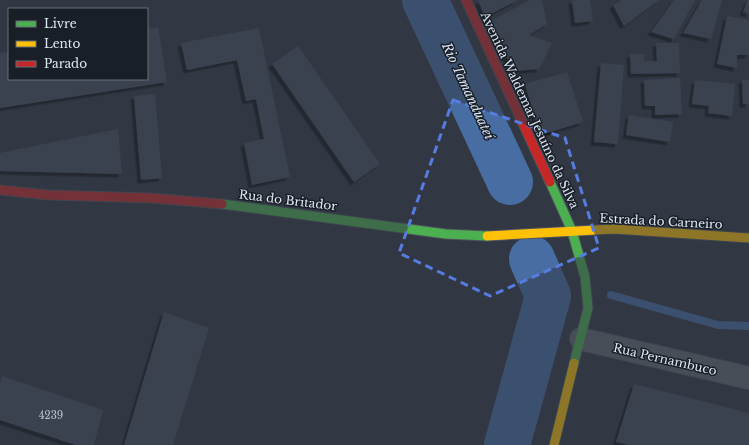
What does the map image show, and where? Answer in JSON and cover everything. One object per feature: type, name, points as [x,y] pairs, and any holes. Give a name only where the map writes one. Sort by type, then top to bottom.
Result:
[{"type":"street","name":"Avenida Waldemar Jesuíno da Silva","points":[[466,0],[572,231],[585,277],[588,308],[581,339],[566,390],[554,445]]},
{"type":"street","name":"Rua do Britador","points":[[0,190],[48,195],[151,198],[227,204],[446,234],[491,236],[572,231]]},
{"type":"street","name":"Estrada do Carneiro","points":[[572,231],[614,228],[749,238]]},
{"type":"street","name":"Rua Pernambuco","points":[[581,339],[749,378]]},
{"type":"highlighted area","points":[[453,100],[565,138],[599,248],[490,296],[399,253]]},
{"type":"building","points":[[478,0],[518,0],[485,17]]},
{"type":"building","points":[[530,0],[542,0],[547,24],[529,35],[552,43],[539,69],[513,71],[491,21]]},
{"type":"building","points":[[572,0],[590,0],[593,21],[575,23]]},
{"type":"building","points":[[623,0],[659,0],[624,26],[613,5]]},
{"type":"building","points":[[674,0],[695,0],[674,39],[651,32]]},
{"type":"building","points":[[702,0],[722,0],[711,39],[683,33]]},
{"type":"building","points":[[749,0],[749,14],[743,12]]},
{"type":"building","points":[[727,16],[749,20],[749,55],[737,55],[737,68],[717,64]]},
{"type":"building","points":[[158,27],[167,82],[0,108],[0,53],[8,52],[8,80],[148,80],[148,29]]},
{"type":"building","points":[[259,28],[290,177],[252,185],[244,143],[264,139],[256,99],[246,101],[237,60],[187,70],[181,43]]},
{"type":"building","points":[[656,43],[679,43],[680,73],[631,74],[630,54],[644,54],[644,61],[657,61]]},
{"type":"building","points":[[298,46],[380,164],[354,182],[272,64]]},
{"type":"building","points":[[601,63],[624,65],[618,144],[594,142]]},
{"type":"building","points":[[567,72],[583,122],[540,135],[525,84]]},
{"type":"building","points":[[680,78],[682,114],[655,115],[655,106],[645,106],[644,80]]},
{"type":"building","points":[[695,80],[735,84],[732,116],[708,113],[709,106],[692,104]]},
{"type":"building","points":[[742,80],[749,80],[749,104],[743,104]]},
{"type":"building","points":[[155,94],[162,178],[141,180],[134,96]]},
{"type":"building","points":[[629,115],[673,122],[670,142],[626,135]]},
{"type":"building","points":[[118,129],[122,174],[0,171],[0,153]]},
{"type":"building","points":[[164,312],[209,328],[173,445],[124,445]]},
{"type":"building","points":[[2,376],[103,410],[94,445],[76,445],[0,420],[0,382]]},
{"type":"building","points":[[634,384],[749,413],[749,445],[629,445],[616,442]]},
{"type":"waterway","name":"Rio Tamanduateí","points":[[425,0],[510,182]]},
{"type":"waterway","name":"Rio Tamanduateí","points":[[507,445],[548,296],[532,259]]},
{"type":"waterway","points":[[611,295],[718,325],[749,326]]},
{"type":"traffic: fast","points":[[550,182],[572,231],[585,277],[588,308],[574,363]]},
{"type":"traffic: fast","points":[[222,204],[446,234],[487,236]]},
{"type":"traffic: slow","points":[[487,236],[614,229],[749,238]]},
{"type":"traffic: slow","points":[[554,445],[574,363]]},
{"type":"traffic: jam","points":[[466,0],[550,182]]},
{"type":"traffic: jam","points":[[0,190],[48,195],[151,198],[222,204]]}]
